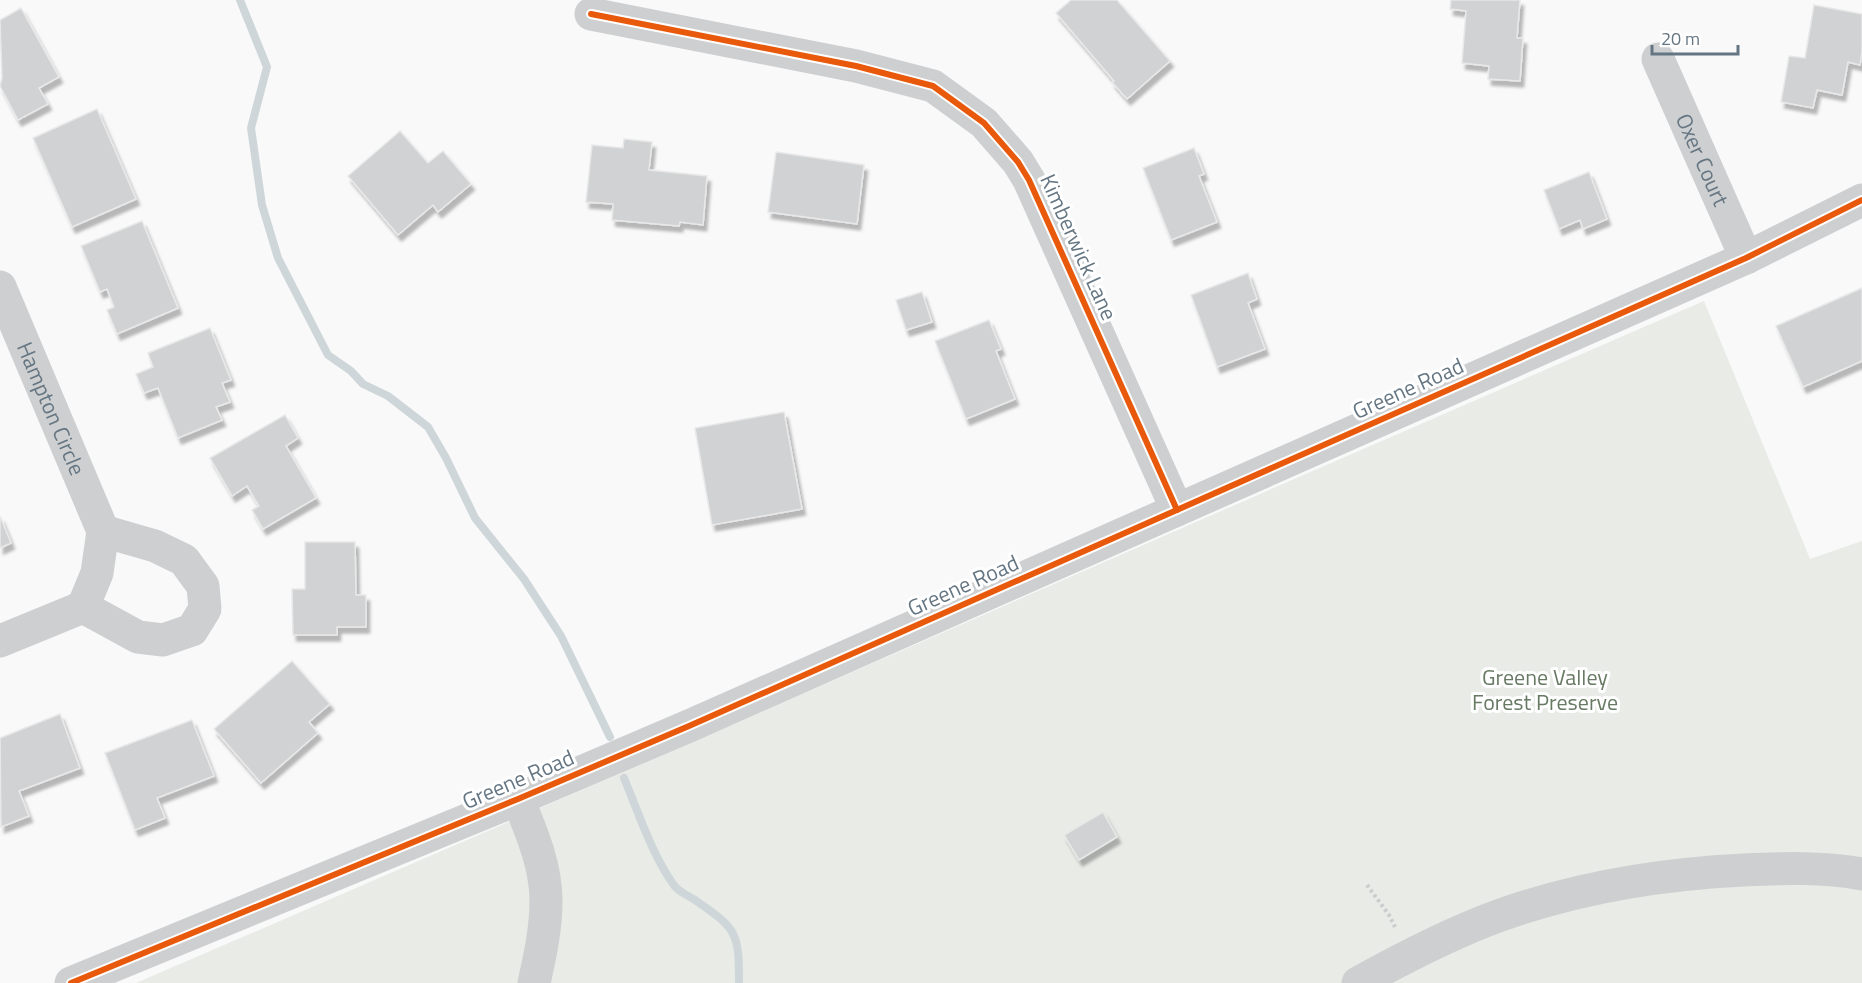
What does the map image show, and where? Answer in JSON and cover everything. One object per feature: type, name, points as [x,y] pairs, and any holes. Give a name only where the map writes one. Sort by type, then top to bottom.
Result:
[{"type":"street","name":"Kimberwick Lane","points":[[591,14],[856,66],[933,86],[984,123],[1018,162],[1029,180],[1177,510]]},
{"type":"street","name":"Oxer Court","points":[[1658,59],[1746,258]]},
{"type":"street","name":"Greene Road","points":[[71,983],[518,799],[1746,258],[1862,200]]},
{"type":"street","name":"Hampton Circle","points":[[0,287],[103,531]]},
{"type":"street","points":[[0,641],[83,607],[97,573],[103,531],[155,546],[184,560],[203,586],[205,609],[192,630],[163,640],[138,637],[83,607]]},
{"type":"street","points":[[518,799],[534,838],[543,870],[546,899],[544,937],[534,983]]},
{"type":"street","points":[[1358,983],[1400,960],[1497,916],[1578,892],[1706,872],[1802,868],[1862,874]]},
{"type":"green space","name":"Greene Valley Forest Preserve","points":[[1704,301],[1810,559],[1862,541],[1862,983],[136,983],[529,813]]},
{"type":"building","points":[[1071,0],[1117,0],[1170,61],[1127,99],[1056,13]]},
{"type":"building","points":[[1451,0],[1520,0],[1517,38],[1523,38],[1520,81],[1488,79],[1489,66],[1462,63],[1466,11],[1450,9]]},
{"type":"building","points":[[1814,5],[1862,14],[1862,52],[1860,65],[1848,62],[1842,95],[1817,90],[1813,108],[1781,102],[1789,56],[1805,58]]},
{"type":"building","points":[[21,8],[59,77],[39,88],[48,104],[18,120],[0,86],[2,78],[0,20]]},
{"type":"building","points":[[97,109],[136,199],[72,227],[33,138]]},
{"type":"building","points":[[400,131],[428,163],[443,151],[471,184],[438,212],[433,205],[398,235],[348,176]]},
{"type":"building","points":[[624,139],[652,142],[649,170],[707,176],[703,225],[680,222],[679,226],[612,220],[613,204],[586,202],[592,145],[623,148]]},
{"type":"building","points":[[1194,148],[1204,174],[1199,176],[1217,222],[1171,240],[1143,168]]},
{"type":"building","points":[[776,152],[864,165],[857,224],[768,212]]},
{"type":"building","points":[[1589,172],[1607,219],[1583,229],[1580,220],[1559,229],[1544,190]]},
{"type":"building","points":[[142,221],[178,308],[117,334],[107,310],[114,307],[107,289],[100,292],[81,246]]},
{"type":"building","points":[[1248,273],[1257,299],[1248,303],[1265,349],[1217,367],[1191,295]]},
{"type":"building","points":[[1862,288],[1862,361],[1803,387],[1776,326]]},
{"type":"building","points":[[922,292],[932,322],[906,330],[896,300]]},
{"type":"building","points":[[989,320],[1001,349],[996,351],[1015,399],[966,419],[935,341]]},
{"type":"building","points":[[210,328],[231,380],[222,383],[230,402],[216,407],[222,420],[178,438],[158,388],[144,393],[136,374],[153,367],[148,353]]},
{"type":"building","points":[[784,412],[802,509],[712,525],[695,428]]},
{"type":"building","points":[[285,415],[298,438],[286,446],[316,498],[263,529],[252,510],[259,506],[247,486],[232,496],[210,458]]},
{"type":"building","points":[[0,516],[11,543],[0,548]]},
{"type":"building","points":[[305,542],[355,542],[356,595],[366,595],[366,627],[337,627],[337,635],[293,635],[292,589],[305,589]]},
{"type":"building","points":[[292,661],[330,704],[309,722],[318,733],[261,783],[214,729]]},
{"type":"building","points":[[60,714],[80,768],[19,791],[29,816],[1,827],[0,738]]},
{"type":"building","points":[[192,720],[214,776],[157,798],[165,818],[135,830],[105,753]]},
{"type":"building","points":[[1103,812],[1117,837],[1079,860],[1064,835]]},
{"type":"waterway","points":[[240,0],[267,67],[251,128],[262,205],[278,258],[328,355],[351,371],[363,384],[388,396],[428,427],[475,518],[524,579],[561,636],[610,737]]},
{"type":"waterway","points":[[624,778],[652,846],[673,884],[720,918],[733,933],[738,953],[739,983]]},
{"type":"cycle path","points":[[591,14],[856,66],[933,86],[984,123],[1018,162],[1029,180],[1177,510]]},
{"type":"cycle path","points":[[71,983],[689,726],[1746,258],[1862,200]]}]
